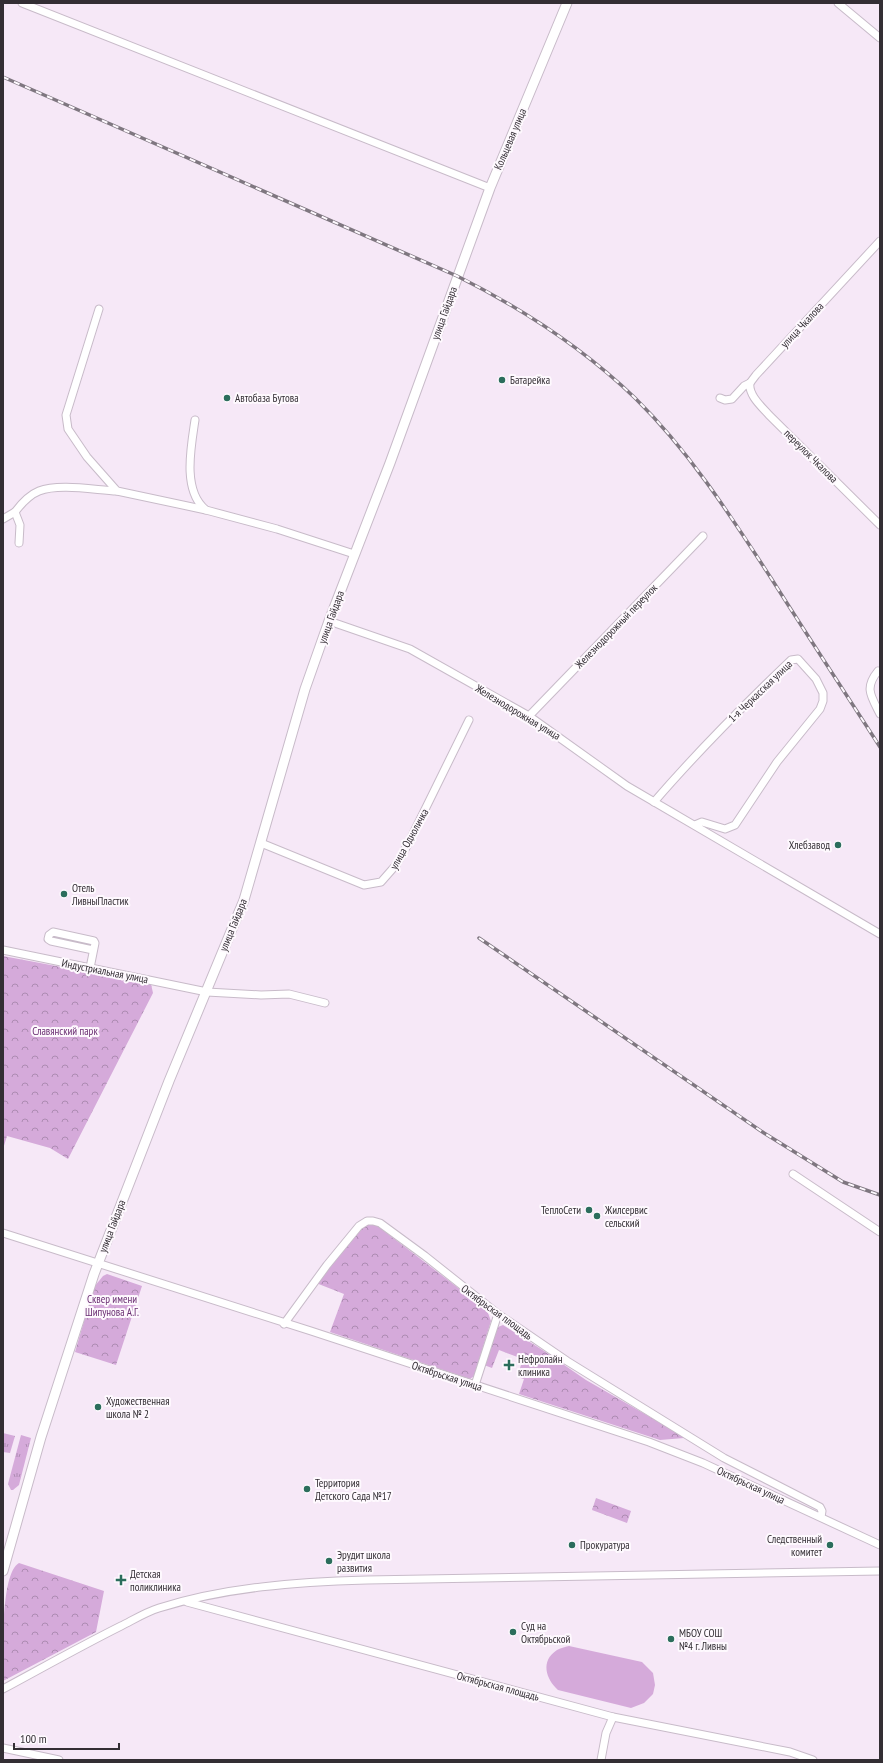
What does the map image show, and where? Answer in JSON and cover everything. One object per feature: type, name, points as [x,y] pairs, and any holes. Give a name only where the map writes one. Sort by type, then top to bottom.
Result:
[{"type":"main road","name":"Кольцевая улица","points":[[456,276],[490,188],[568,3]]},
{"type":"main road","name":"улица Гайдара","points":[[3,1572],[41,1437],[98,1263],[169,1081],[244,900],[305,689],[354,554],[390,463],[456,276]]},
{"type":"street","points":[[22,3],[490,188]]},
{"type":"street","points":[[838,3],[880,38]]},
{"type":"street","name":"улица Чкалова","points":[[720,398],[725,400],[732,399],[744,386],[750,383],[880,241]]},
{"type":"street","points":[[98,309],[66,415],[66,422],[68,429],[87,457],[117,491]]},
{"type":"street","name":"переулок Чкалова","points":[[750,383],[749,387],[753,395],[769,415],[880,525]]},
{"type":"street","points":[[195,420],[190,470],[198,503],[206,510]]},
{"type":"street","points":[[3,519],[15,512],[29,497],[38,491],[67,488],[117,491],[206,510],[277,529],[354,554]]},
{"type":"street","points":[[15,512],[20,524],[19,543]]},
{"type":"street","name":"Железнодорожный переулок","points":[[529,716],[703,536]]},
{"type":"street","name":"Железнодорожная улица","points":[[329,621],[410,649],[529,716],[627,786],[880,934]]},
{"type":"street","name":"1-я Черкасская улица","points":[[654,802],[686,764],[736,713],[791,660],[798,660],[816,679],[823,693],[823,701],[816,715],[777,762],[735,824],[725,829],[702,822],[695,825]]},
{"type":"street","points":[[878,671],[871,679],[869,688],[880,714]]},
{"type":"street","name":"улица Одноличка","points":[[261,843],[364,885],[381,882],[389,874],[408,844],[469,720]]},
{"type":"street","points":[[90,968],[95,943],[92,940],[53,932],[48,935],[48,939],[51,941],[93,950]]},
{"type":"street","name":"Индустриальная улица","points":[[3,950],[207,992],[261,995],[289,994],[325,1003]]},
{"type":"street","points":[[793,1174],[880,1232]]},
{"type":"street","name":"Октябрьская площадь","points":[[284,1324],[327,1265],[358,1226],[367,1221],[374,1221],[425,1256],[498,1314],[566,1361],[724,1458],[820,1507],[822,1511],[821,1517]]},
{"type":"street","name":"Октябрьская улица","points":[[3,1233],[649,1442],[703,1462],[880,1545]]},
{"type":"street","points":[[475,1385],[498,1314]]},
{"type":"street","points":[[4,1690],[106,1634],[154,1610],[185,1601],[263,1587],[302,1582],[880,1571]]},
{"type":"street","name":"Октябрьская площадь","points":[[185,1601],[613,1717],[790,1752],[813,1760]]},
{"type":"street","points":[[601,1760],[606,1732],[613,1717]]},
{"type":"street","points":[[3,1748],[59,1760]]},
{"type":"green space","name":"Славянский парк","points":[[3,956],[151,984],[153,993],[68,1159],[50,1148],[7,1136],[3,1149]]},
{"type":"green space","points":[[375,1224],[483,1307],[488,1313],[491,1321],[474,1376],[470,1379],[330,1332],[344,1294],[316,1283],[361,1226]]},
{"type":"green space","name":"Сквер имени Шипунова А.Г.","points":[[107,1274],[142,1286],[116,1365],[75,1352],[94,1287],[103,1276]]},
{"type":"green space","points":[[503,1325],[586,1380],[683,1436],[684,1438],[660,1440],[519,1394],[524,1379],[517,1377],[523,1359],[499,1350],[492,1368],[484,1365],[498,1327]]},
{"type":"green space","points":[[3,1433],[15,1436],[10,1453],[3,1452]]},
{"type":"green space","points":[[21,1435],[31,1438],[19,1485],[11,1490],[8,1484]]},
{"type":"green space","points":[[596,1498],[631,1511],[627,1523],[592,1510]]},
{"type":"green space","points":[[19,1563],[104,1591],[96,1632],[3,1681],[3,1637],[8,1583],[13,1570]]},
{"type":"green space","points":[[569,1646],[642,1662],[653,1673],[655,1685],[653,1694],[644,1703],[631,1708],[558,1690],[550,1681],[548,1675],[548,1659],[558,1649]]},
{"type":"railway","points":[[3,77],[457,276],[528,315],[594,362],[635,398],[655,418],[708,484],[771,578],[880,747]]},
{"type":"railway","points":[[479,938],[764,1133],[843,1182],[880,1195]]},
{"type":"place","name":"Батарейка","points":[[502,380]]},
{"type":"place","name":"Автобаза Бутова","points":[[227,398]]},
{"type":"place","name":"Хлебзавод","points":[[838,845]]},
{"type":"place","name":"Отель ЛивныПластик","points":[[64,894]]},
{"type":"place","name":"ТеплоСети","points":[[589,1210]]},
{"type":"place","name":"Жилсервис сельский","points":[[597,1216]]},
{"type":"place","name":"Нефролайн клиника","points":[[509,1365]]},
{"type":"place","name":"Художественная школа № 2","points":[[98,1407]]},
{"type":"place","name":"Территория Детского Сада №17","points":[[307,1489]]},
{"type":"place","name":"Прокуратура","points":[[572,1545]]},
{"type":"place","name":"Следственный комитет","points":[[830,1545]]},
{"type":"place","name":"Эрудит школа развития","points":[[329,1561]]},
{"type":"place","name":"Детская поликлиника","points":[[121,1580]]},
{"type":"place","name":"Суд на Октябрьской","points":[[513,1632]]},
{"type":"place","name":"МБОУ СОШ №4 г. Ливны","points":[[671,1639]]}]
